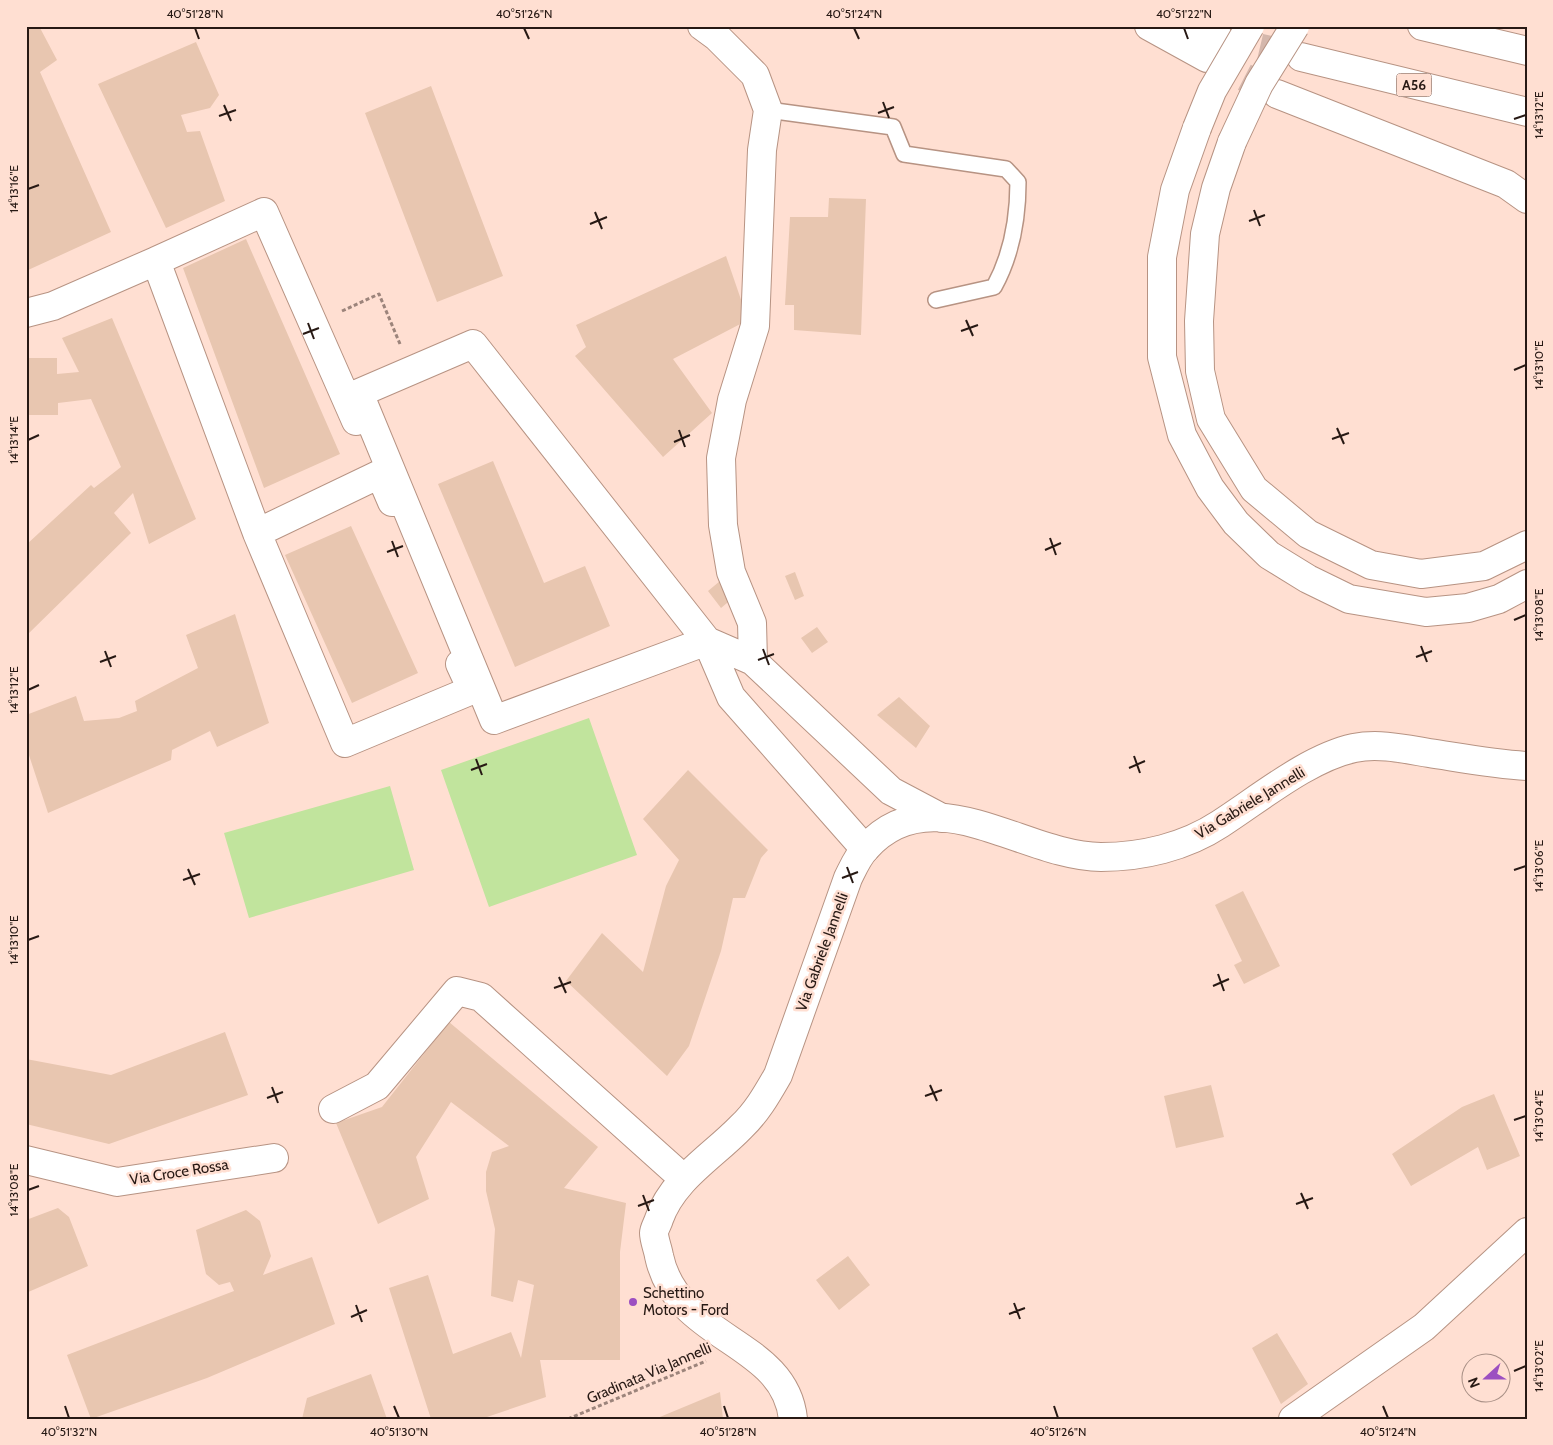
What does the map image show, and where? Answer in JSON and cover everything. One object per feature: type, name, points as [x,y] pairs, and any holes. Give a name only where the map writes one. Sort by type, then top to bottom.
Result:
[{"type":"main road","points":[[702,26],[717,37],[755,75],[768,110],[762,150],[755,326],[732,400],[721,458],[723,525],[731,572],[752,623],[753,661]]},
{"type":"main road","points":[[1149,26],[1213,48],[1174,26]]},
{"type":"main road","points":[[1250,26],[1212,91],[1197,128],[1175,190],[1162,256],[1162,357],[1182,434],[1210,488],[1236,523],[1269,555],[1308,579],[1349,599],[1426,612],[1468,608],[1499,599],[1527,584]]},
{"type":"main road","points":[[1296,26],[1259,84],[1232,142],[1216,188],[1206,234],[1199,322],[1200,371],[1211,419],[1254,488],[1308,534],[1371,565],[1421,574],[1484,566],[1527,545]]},
{"type":"main road","points":[[1422,26],[1527,51]]},
{"type":"main road","name":"A56","points":[[1301,57],[1527,112]]},
{"type":"main road","points":[[1277,94],[1506,184],[1527,198]]},
{"type":"main road","points":[[26,313],[52,306],[264,212],[380,474],[472,690],[345,742],[257,533],[156,261]]},
{"type":"main road","points":[[865,849],[731,697],[707,641],[474,344],[411,369],[359,393],[494,720],[707,641],[753,661],[891,791],[942,818]]},
{"type":"main road","points":[[257,533],[380,474]]},
{"type":"main road","name":"Via Gabriele Jannelli","points":[[793,1419],[792,1408],[784,1385],[761,1360],[703,1323],[680,1300],[662,1269],[654,1234],[665,1202],[684,1179],[741,1128],[762,1104],[778,1075],[848,878],[865,849],[889,828],[915,818],[942,818],[974,822],[1062,851],[1099,857],[1142,854],[1182,844],[1218,826],[1274,787],[1317,762],[1354,748],[1388,746],[1501,764],[1527,766]]},
{"type":"main road","points":[[333,1109],[377,1086],[457,991],[481,996],[684,1179]]},
{"type":"main road","name":"Via Croce Rossa","points":[[26,1160],[117,1182],[274,1158]]},
{"type":"main road","points":[[1294,1419],[1424,1327],[1527,1232]]},
{"type":"lane","points":[[768,110],[893,127],[904,154],[1006,170],[1018,182],[1018,202],[1006,266],[994,287],[936,300]]},
{"type":"path","points":[[314,324],[378,294],[411,369]]},
{"type":"path","name":"Gradinata Via Jannelli","points":[[568,1419],[739,1347]]},
{"type":"green space","points":[[589,718],[637,855],[489,907],[441,770]]},
{"type":"green space","points":[[390,786],[414,870],[249,918],[224,833]]},
{"type":"building","points":[[26,26],[39,26],[57,60],[40,72],[111,232],[26,271]]},
{"type":"building","points":[[196,42],[219,95],[210,108],[181,115],[187,132],[200,131],[225,201],[166,228],[98,84]]},
{"type":"building","points":[[431,86],[503,276],[437,302],[365,113]]},
{"type":"building","points":[[829,198],[866,199],[861,335],[794,330],[794,305],[785,305],[790,217],[828,217]]},
{"type":"building","points":[[246,239],[340,454],[264,488],[183,268]]},
{"type":"building","points":[[726,256],[748,320],[673,359],[712,413],[663,457],[575,356],[586,347],[576,325]]},
{"type":"building","points":[[112,318],[196,519],[149,544],[133,493],[114,513],[131,533],[26,636],[26,545],[91,485],[94,488],[121,467],[91,399],[58,403],[58,415],[26,415],[26,358],[57,358],[57,374],[79,372],[62,338]]},
{"type":"building","points":[[493,461],[544,583],[585,566],[610,626],[515,667],[438,484]]},
{"type":"building","points":[[351,526],[418,673],[352,703],[285,555]]},
{"type":"building","points":[[795,572],[804,596],[795,600],[785,576]]},
{"type":"building","points":[[720,581],[733,598],[721,608],[708,591]]},
{"type":"building","points":[[235,614],[269,723],[217,747],[210,731],[172,750],[171,760],[48,813],[26,746],[26,715],[76,696],[84,721],[119,718],[137,711],[135,701],[198,668],[186,635]]},
{"type":"building","points":[[817,627],[828,642],[812,653],[801,638]]},
{"type":"building","points":[[899,697],[930,726],[916,748],[877,715]]},
{"type":"building","points":[[688,770],[768,850],[761,858],[745,898],[733,898],[721,951],[689,1046],[667,1076],[566,981],[602,933],[643,972],[666,886],[679,860],[643,819]]},
{"type":"building","points":[[1243,891],[1280,966],[1244,984],[1234,965],[1242,961],[1215,905]]},
{"type":"building","points":[[449,1022],[598,1147],[564,1188],[626,1203],[620,1252],[620,1360],[540,1360],[546,1397],[481,1419],[431,1419],[389,1288],[428,1275],[453,1354],[511,1332],[521,1358],[534,1285],[518,1280],[513,1302],[491,1296],[495,1229],[486,1191],[486,1172],[492,1152],[509,1146],[451,1102],[416,1157],[429,1199],[378,1224],[336,1123],[382,1107]]},
{"type":"building","points":[[225,1032],[248,1095],[109,1144],[26,1124],[26,1059],[111,1075]]},
{"type":"building","points":[[1211,1085],[1224,1137],[1176,1148],[1164,1096]]},
{"type":"building","points":[[1494,1094],[1520,1156],[1487,1170],[1478,1147],[1411,1186],[1392,1154],[1462,1107]]},
{"type":"building","points":[[58,1208],[69,1217],[88,1266],[26,1293],[26,1220]]},
{"type":"building","points":[[246,1210],[260,1221],[271,1256],[263,1275],[312,1257],[335,1324],[207,1378],[91,1419],[67,1355],[234,1291],[230,1282],[219,1285],[206,1274],[196,1230]]},
{"type":"building","points":[[848,1256],[870,1285],[839,1310],[816,1280]]},
{"type":"building","points":[[1277,1333],[1308,1384],[1281,1404],[1252,1348]]},
{"type":"building","points":[[371,1374],[387,1419],[302,1419],[307,1398]]},
{"type":"building","points":[[720,1392],[723,1419],[655,1419]]},
{"type":"tunnel","points":[[1219,38],[1300,57]]},
{"type":"tunnel","points":[[1207,58],[1277,94]]},
{"type":"place","name":"Schettino Motors - Ford","points":[[633,1302]]}]
